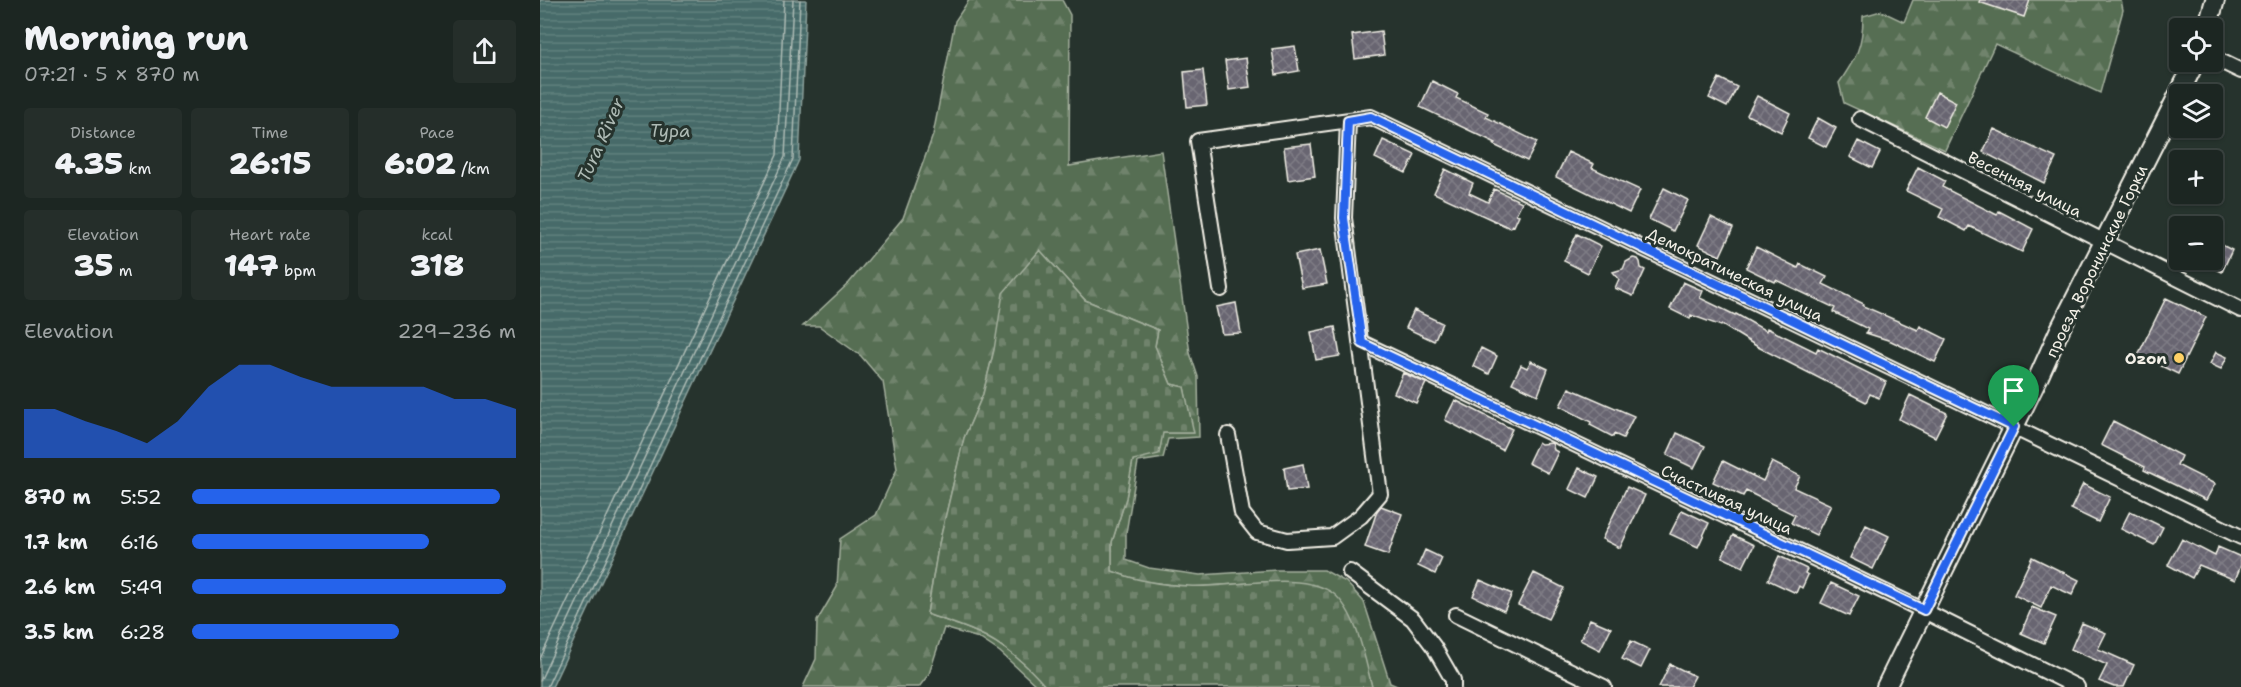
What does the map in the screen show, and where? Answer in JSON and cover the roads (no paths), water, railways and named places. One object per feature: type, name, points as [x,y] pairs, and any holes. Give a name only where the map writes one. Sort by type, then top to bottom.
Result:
[{"type":"street","points":[[2208,18],[2211,1]]},
{"type":"street","points":[[2223,62],[2241,71]]},
{"type":"street","name":"проезд Воронинские Горки","points":[[1886,687],[2060,329],[2190,72]]},
{"type":"street","name":"Демократическая улица","points":[[1221,289],[1198,141],[1371,117],[2241,537]]},
{"type":"street","name":"Весенняя улица","points":[[1860,119],[2241,310]]},
{"type":"street","points":[[1228,435],[1242,513],[1257,532],[1287,540],[1332,537],[1361,516],[1380,494],[1344,218],[1348,121]]},
{"type":"street","name":"Счастливая улица","points":[[1362,343],[1924,610],[2077,687]]},
{"type":"street","points":[[1350,572],[1413,619],[1434,647],[1453,680],[1453,687]]},
{"type":"street","points":[[1456,615],[1604,687]]},
{"type":"water","name":"Тура","points":[[540,0],[806,0],[799,160],[552,687],[540,687]]},
{"type":"place","name":"Ozon","points":[[2179,358]]},
{"type":"water label","name":"Tura River","points":[[601,140]]}]
